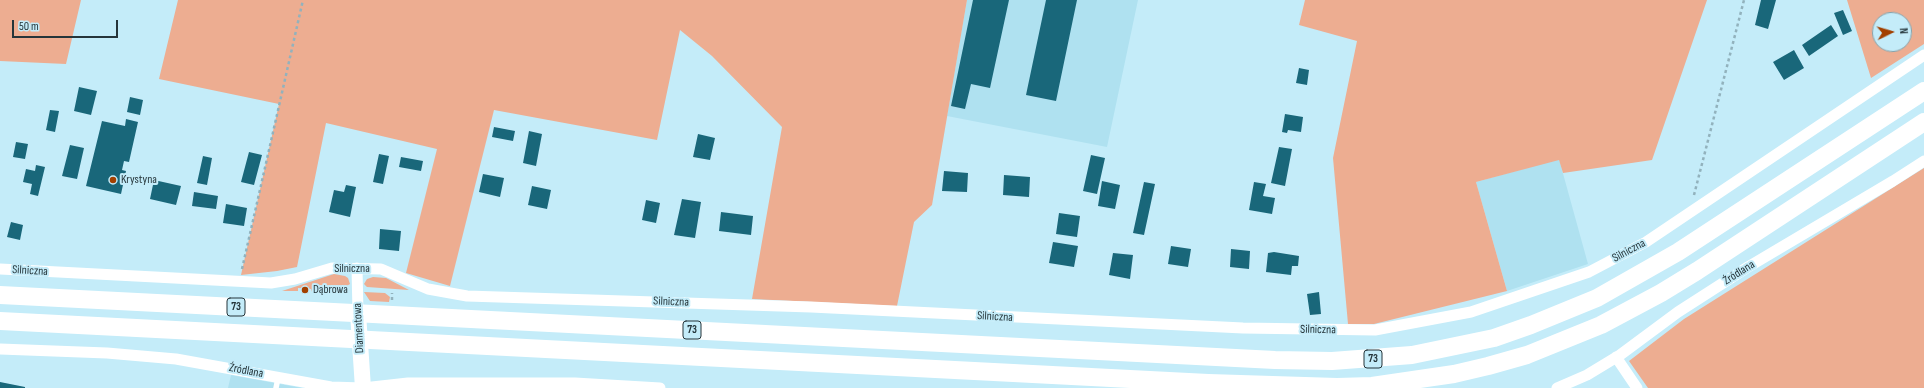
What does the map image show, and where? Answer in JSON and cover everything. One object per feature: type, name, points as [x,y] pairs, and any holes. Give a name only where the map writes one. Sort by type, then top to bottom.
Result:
[{"type":"main road","name":"73","points":[[0,295],[1275,360],[1338,361],[1412,354],[1494,338],[1538,323],[1597,298],[1678,252],[1924,91]]},
{"type":"main road","name":"73","points":[[0,320],[1208,383],[1337,387],[1403,382],[1454,374],[1527,355],[1601,325],[1661,293],[1697,271],[1924,122]]},
{"type":"street","name":"Silniczna","points":[[0,269],[271,283],[295,279],[332,268],[381,269],[428,289],[467,296],[811,307],[1251,328],[1375,330],[1471,312],[1589,272],[1646,242],[1924,55]]},
{"type":"street","name":"Źródlana","points":[[1557,388],[1587,375],[1616,357],[1678,312],[1729,279],[1893,181],[1924,160]]},
{"type":"street","name":"Diamentowa","points":[[357,268],[358,313],[363,388]]},
{"type":"street","name":"Źródlana","points":[[0,349],[106,353],[176,359],[277,383],[331,387],[363,388],[456,382],[575,383],[660,388]]},
{"type":"street","points":[[1616,357],[1637,388]]},
{"type":"path","points":[[240,282],[303,0]]},
{"type":"path","points":[[1690,211],[1744,0]]},
{"type":"shaded area","points":[[0,0],[81,0],[66,64],[0,61]]},
{"type":"shaded area","points":[[178,0],[967,0],[932,205],[914,222],[897,306],[752,299],[782,127],[712,56],[680,30],[657,140],[494,110],[450,286],[406,273],[437,149],[326,123],[297,267],[241,275],[279,104],[159,79]]},
{"type":"shaded area","points":[[967,0],[1138,0],[1107,147],[947,116]]},
{"type":"shaded area","points":[[1305,0],[1707,0],[1652,160],[1563,173],[1559,160],[1476,182],[1507,291],[1374,324],[1348,324],[1333,158],[1357,41],[1299,25]]},
{"type":"shaded area","points":[[1847,0],[1924,0],[1924,44],[1912,52],[1912,12],[1872,12],[1872,52],[1912,52],[1871,78]]},
{"type":"shaded area","points":[[1559,159],[1588,264],[1507,291],[1476,182]]},
{"type":"shaded area","points":[[1924,168],[1924,388],[1648,388],[1629,361],[1684,319]]},
{"type":"shaded area","points":[[334,274],[345,276],[348,278],[350,284],[345,287],[312,292],[311,289],[298,288],[298,291],[282,291]]},
{"type":"shaded area","points":[[373,277],[386,278],[409,290],[367,287],[364,284],[367,279]]},
{"type":"shaded area","points":[[364,292],[385,293],[390,297],[389,302],[370,301]]},
{"type":"shaded area","points":[[231,375],[302,388],[228,388]]},
{"type":"building","points":[[973,0],[1009,0],[990,88],[971,84],[965,109],[951,106]]},
{"type":"building","points":[[1046,0],[1077,0],[1056,101],[1026,95]]},
{"type":"building","points":[[1761,0],[1776,0],[1768,29],[1755,25]]},
{"type":"building","points":[[1843,10],[1852,31],[1843,35],[1834,13]]},
{"type":"building","points":[[1831,25],[1838,36],[1809,56],[1802,45]]},
{"type":"building","points":[[1794,50],[1804,68],[1784,80],[1773,62]]},
{"type":"building","points":[[1299,68],[1309,70],[1307,85],[1296,83]]},
{"type":"building","points":[[79,87],[97,91],[91,115],[74,111]]},
{"type":"building","points":[[130,97],[143,100],[140,115],[127,112]]},
{"type":"building","points":[[50,110],[59,111],[55,132],[46,130]]},
{"type":"building","points":[[1285,114],[1303,117],[1301,132],[1288,130],[1287,133],[1282,132]]},
{"type":"building","points":[[126,119],[138,122],[129,162],[124,161],[122,170],[126,171],[121,194],[86,186],[102,121],[125,126]]},
{"type":"building","points":[[494,127],[515,131],[513,141],[492,137]]},
{"type":"building","points":[[529,131],[542,134],[536,166],[523,163]]},
{"type":"building","points":[[698,134],[715,138],[710,160],[693,157]]},
{"type":"building","points":[[16,142],[28,144],[25,159],[13,157]]},
{"type":"building","points":[[70,145],[84,148],[77,179],[62,176]]},
{"type":"building","points":[[1279,147],[1292,149],[1285,186],[1271,183]]},
{"type":"building","points":[[249,152],[262,155],[254,185],[241,182]]},
{"type":"building","points":[[379,154],[389,156],[383,184],[373,182]]},
{"type":"building","points":[[1091,155],[1105,158],[1097,194],[1083,191]]},
{"type":"building","points":[[203,156],[212,158],[207,185],[197,183]]},
{"type":"building","points":[[401,157],[423,161],[421,171],[399,167]]},
{"type":"building","points":[[36,165],[45,167],[38,196],[30,194],[32,184],[23,182],[26,169],[35,171]]},
{"type":"building","points":[[944,171],[968,173],[967,192],[942,191]]},
{"type":"building","points":[[483,174],[504,178],[500,197],[479,192]]},
{"type":"building","points":[[1004,175],[1030,177],[1029,197],[1003,195]]},
{"type":"building","points":[[154,180],[181,186],[176,205],[150,199]]},
{"type":"building","points":[[1102,181],[1120,185],[1115,209],[1098,206]]},
{"type":"building","points":[[1144,182],[1155,184],[1144,235],[1133,233]]},
{"type":"building","points":[[1254,182],[1266,184],[1263,196],[1275,198],[1272,214],[1249,210]]},
{"type":"building","points":[[346,185],[356,187],[350,217],[329,212],[334,190],[344,192]]},
{"type":"building","points":[[532,186],[551,190],[547,209],[528,205]]},
{"type":"building","points":[[194,192],[218,196],[216,209],[192,206]]},
{"type":"building","points":[[682,199],[701,202],[695,238],[674,235]]},
{"type":"building","points":[[646,200],[660,203],[656,223],[642,220]]},
{"type":"building","points":[[226,204],[247,208],[244,226],[223,223]]},
{"type":"building","points":[[721,212],[753,216],[751,235],[719,231]]},
{"type":"building","points":[[1059,213],[1080,216],[1077,237],[1056,234]]},
{"type":"building","points":[[11,222],[23,225],[20,240],[7,237]]},
{"type":"building","points":[[380,229],[401,231],[399,251],[379,249]]},
{"type":"building","points":[[1053,242],[1078,246],[1074,267],[1049,263]]},
{"type":"building","points":[[1171,246],[1191,249],[1188,267],[1168,264]]},
{"type":"building","points":[[1231,249],[1250,251],[1249,269],[1230,267]]},
{"type":"building","points":[[1274,252],[1299,256],[1298,266],[1292,266],[1291,275],[1266,272],[1268,253]]},
{"type":"building","points":[[1113,253],[1133,255],[1130,279],[1109,275]]},
{"type":"building","points":[[1319,292],[1321,314],[1310,315],[1307,294]]},
{"type":"building","points":[[0,382],[25,387],[25,388],[0,388]]},
{"type":"place","name":"Krystyna","points":[[113,180]]},
{"type":"place","name":"Dąbrowa","points":[[305,290]]}]
